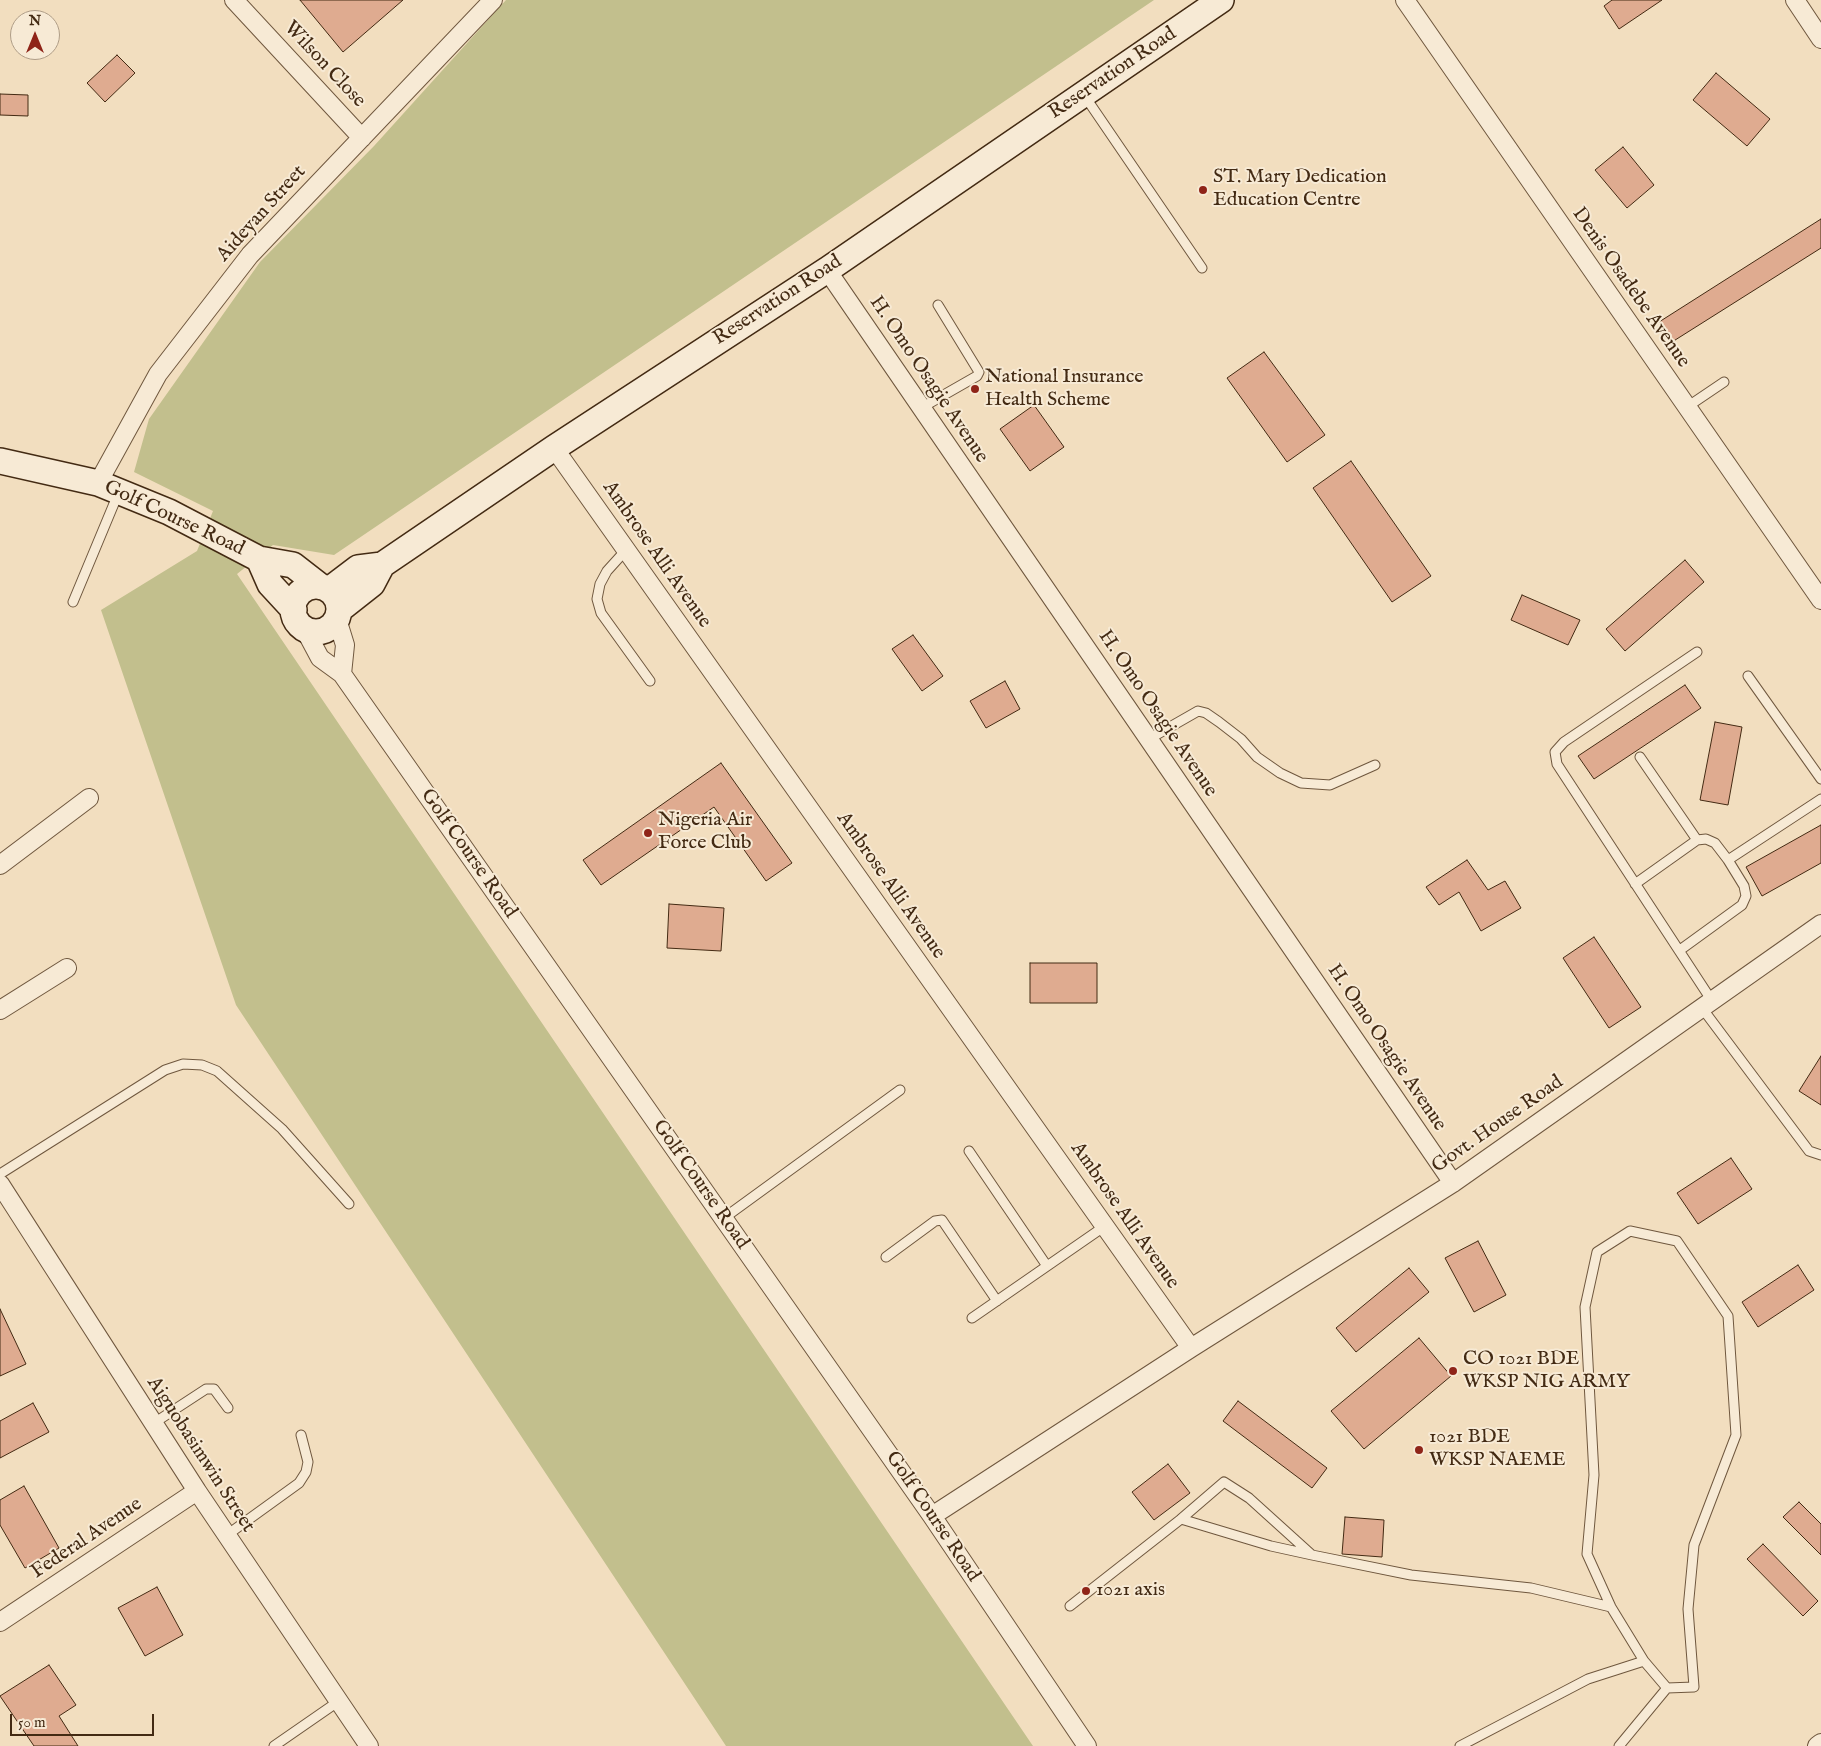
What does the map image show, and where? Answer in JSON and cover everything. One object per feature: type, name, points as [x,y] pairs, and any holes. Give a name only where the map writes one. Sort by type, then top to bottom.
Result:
[{"type":"street","name":"Wilson Close","points":[[234,0],[362,138]]},
{"type":"street","name":"Aideyan Street","points":[[109,487],[158,374],[250,255],[493,0]]},
{"type":"street","name":"Reservation Road","points":[[331,601],[358,568],[382,565],[554,448],[827,270],[1221,0]]},
{"type":"street","name":"Denis Osadebe Avenue","points":[[1405,0],[1821,600]]},
{"type":"street","points":[[1795,0],[1821,39]]},
{"type":"street","name":"H. Omo Osagie Avenue","points":[[827,270],[1453,1183]]},
{"type":"street","name":"Ambrose Alli Avenue","points":[[554,448],[1191,1348]]},
{"type":"street","name":"Golf Course Road","points":[[0,461],[109,487],[168,512],[259,559]]},
{"type":"street","points":[[259,559],[270,584],[311,631],[326,629],[331,601]]},
{"type":"street","points":[[259,559],[293,565],[331,601],[345,645],[342,674]]},
{"type":"street","points":[[299,619],[298,595],[312,586],[331,601]]},
{"type":"street","name":"Golf Course Road","points":[[299,619],[320,658],[342,674],[932,1516],[1087,1746]]},
{"type":"street","points":[[0,865],[89,798]]},
{"type":"street","name":"Govt. House Road","points":[[932,1516],[1191,1348],[1453,1183],[1821,924]]},
{"type":"street","points":[[0,1010],[67,968]]},
{"type":"street","name":"Aiguobasimwin Street","points":[[0,1184],[197,1491],[370,1746]]},
{"type":"street","name":"Federal Avenue","points":[[0,1622],[197,1491]]},
{"type":"street","points":[[1817,1746],[1821,1743]]},
{"type":"lane","points":[[1083,94],[1202,268]]},
{"type":"lane","points":[[921,408],[977,376],[979,372],[938,304]]},
{"type":"lane","points":[[1687,407],[1724,382]]},
{"type":"lane","points":[[73,602],[109,487]]},
{"type":"lane","points":[[626,550],[607,570],[600,584],[597,599],[601,613],[650,681]]},
{"type":"lane","points":[[1697,652],[1564,742],[1555,752],[1558,764],[1680,950],[1707,1004],[1809,1151],[1821,1155]]},
{"type":"lane","points":[[1748,676],[1821,779]]},
{"type":"lane","points":[[1149,739],[1198,711],[1206,713],[1220,722],[1241,739],[1257,757],[1280,773],[1302,783],[1330,785],[1375,765]]},
{"type":"lane","points":[[1640,757],[1697,840]]},
{"type":"lane","points":[[1728,860],[1821,799]]},
{"type":"lane","points":[[1635,884],[1697,840],[1706,839],[1715,843],[1728,860],[1744,886],[1746,896],[1742,906],[1680,950]]},
{"type":"lane","points":[[0,1174],[165,1070],[183,1064],[202,1065],[217,1071],[282,1129],[348,1204]]},
{"type":"lane","points":[[724,1218],[900,1090]]},
{"type":"lane","points":[[969,1151],[1048,1266]]},
{"type":"lane","points":[[886,1257],[935,1221],[942,1220],[997,1301]]},
{"type":"lane","points":[[972,1318],[1105,1226]]},
{"type":"lane","points":[[1619,1746],[1667,1688],[1694,1687],[1688,1609],[1694,1545],[1736,1435],[1728,1316],[1678,1241],[1630,1231],[1597,1252],[1585,1307],[1594,1476],[1587,1554],[1611,1607],[1644,1661],[1667,1688]]},
{"type":"lane","points":[[154,1424],[206,1389],[214,1389],[228,1408]]},
{"type":"lane","points":[[227,1535],[299,1483],[306,1472],[308,1462],[301,1435]]},
{"type":"lane","points":[[1070,1606],[1181,1520],[1224,1482],[1248,1498],[1312,1554]]},
{"type":"lane","points":[[1181,1520],[1271,1546],[1411,1575],[1531,1588],[1611,1607]]},
{"type":"lane","points":[[1460,1746],[1588,1679],[1644,1661]]},
{"type":"lane","points":[[274,1746],[339,1701]]},
{"type":"shaded area","points":[[506,0],[1154,0],[334,555],[273,545],[237,574],[1033,1746],[726,1746],[236,1005],[101,610],[197,551],[213,511],[134,472],[149,419],[260,262],[374,146]]},
{"type":"building","points":[[300,0],[403,0],[343,52]]},
{"type":"building","points":[[1612,0],[1662,0],[1619,29],[1604,6]]},
{"type":"building","points":[[117,55],[135,73],[105,102],[87,83]]},
{"type":"building","points":[[1716,73],[1770,119],[1747,146],[1693,100]]},
{"type":"building","points":[[0,94],[28,95],[28,116],[0,115]]},
{"type":"building","points":[[1623,147],[1654,185],[1627,208],[1595,170]]},
{"type":"building","points":[[1821,219],[1821,248],[1672,342],[1659,322]]},
{"type":"building","points":[[1264,352],[1325,435],[1287,462],[1227,378]]},
{"type":"building","points":[[1034,405],[1064,447],[1030,471],[1000,429]]},
{"type":"building","points":[[1351,461],[1431,576],[1392,602],[1313,488]]},
{"type":"building","points":[[1685,560],[1704,582],[1625,651],[1606,629]]},
{"type":"building","points":[[1522,595],[1580,620],[1568,645],[1511,620]]},
{"type":"building","points":[[913,635],[943,676],[922,691],[892,649]]},
{"type":"building","points":[[1005,681],[1020,709],[986,728],[970,701]]},
{"type":"building","points":[[1685,685],[1701,708],[1594,779],[1578,756]]},
{"type":"building","points":[[1715,722],[1742,727],[1728,805],[1700,800]]},
{"type":"building","name":"Nigeria Air Force Club","points":[[721,763],[792,863],[766,881],[714,807],[601,885],[583,860]]},
{"type":"building","points":[[1821,825],[1821,863],[1762,896],[1746,867]]},
{"type":"building","points":[[1467,860],[1488,890],[1505,881],[1521,908],[1481,931],[1459,892],[1439,905],[1426,887]]},
{"type":"building","points":[[669,904],[724,908],[721,951],[667,948]]},
{"type":"building","points":[[1594,937],[1641,1007],[1609,1028],[1563,958]]},
{"type":"building","points":[[1030,963],[1097,963],[1097,1003],[1030,1003]]},
{"type":"building","points":[[1821,1056],[1821,1105],[1799,1091]]},
{"type":"building","points":[[1731,1158],[1752,1189],[1698,1224],[1677,1193]]},
{"type":"building","points":[[1478,1241],[1506,1295],[1474,1312],[1445,1258]]},
{"type":"building","points":[[1798,1265],[1814,1290],[1758,1327],[1742,1302]]},
{"type":"building","points":[[1409,1268],[1429,1292],[1356,1352],[1336,1328]]},
{"type":"building","points":[[0,1309],[26,1364],[0,1376]]},
{"type":"building","points":[[1419,1338],[1451,1376],[1364,1449],[1331,1411]]},
{"type":"building","points":[[1238,1401],[1327,1468],[1312,1488],[1223,1421]]},
{"type":"building","points":[[33,1403],[49,1432],[0,1458],[0,1421]]},
{"type":"building","points":[[1168,1464],[1190,1493],[1154,1520],[1132,1492]]},
{"type":"building","points":[[24,1486],[59,1548],[25,1568],[0,1525],[0,1500]]},
{"type":"building","points":[[1799,1502],[1821,1524],[1821,1555],[1783,1517]]},
{"type":"building","points":[[1345,1517],[1384,1520],[1382,1557],[1342,1554]]},
{"type":"building","points":[[1763,1544],[1818,1601],[1803,1616],[1747,1559]]},
{"type":"building","points":[[157,1587],[183,1635],[145,1656],[118,1608]]},
{"type":"building","points":[[49,1665],[76,1705],[59,1716],[78,1746],[34,1746],[0,1696]]},
{"type":"place","name":"ST. Mary Dedication Education Centre","points":[[1203,190]]},
{"type":"place","name":"National Insurance Health Scheme","points":[[975,389]]},
{"type":"place","name":"Nigeria Air Force Club","points":[[648,833]]},
{"type":"place","name":"CO 1021 BDE WKSP NIG ARMY","points":[[1453,1371]]},
{"type":"place","name":"1021 BDE WKSP NAEME","points":[[1419,1450]]},
{"type":"place","name":"1021 axis","points":[[1086,1591]]}]
